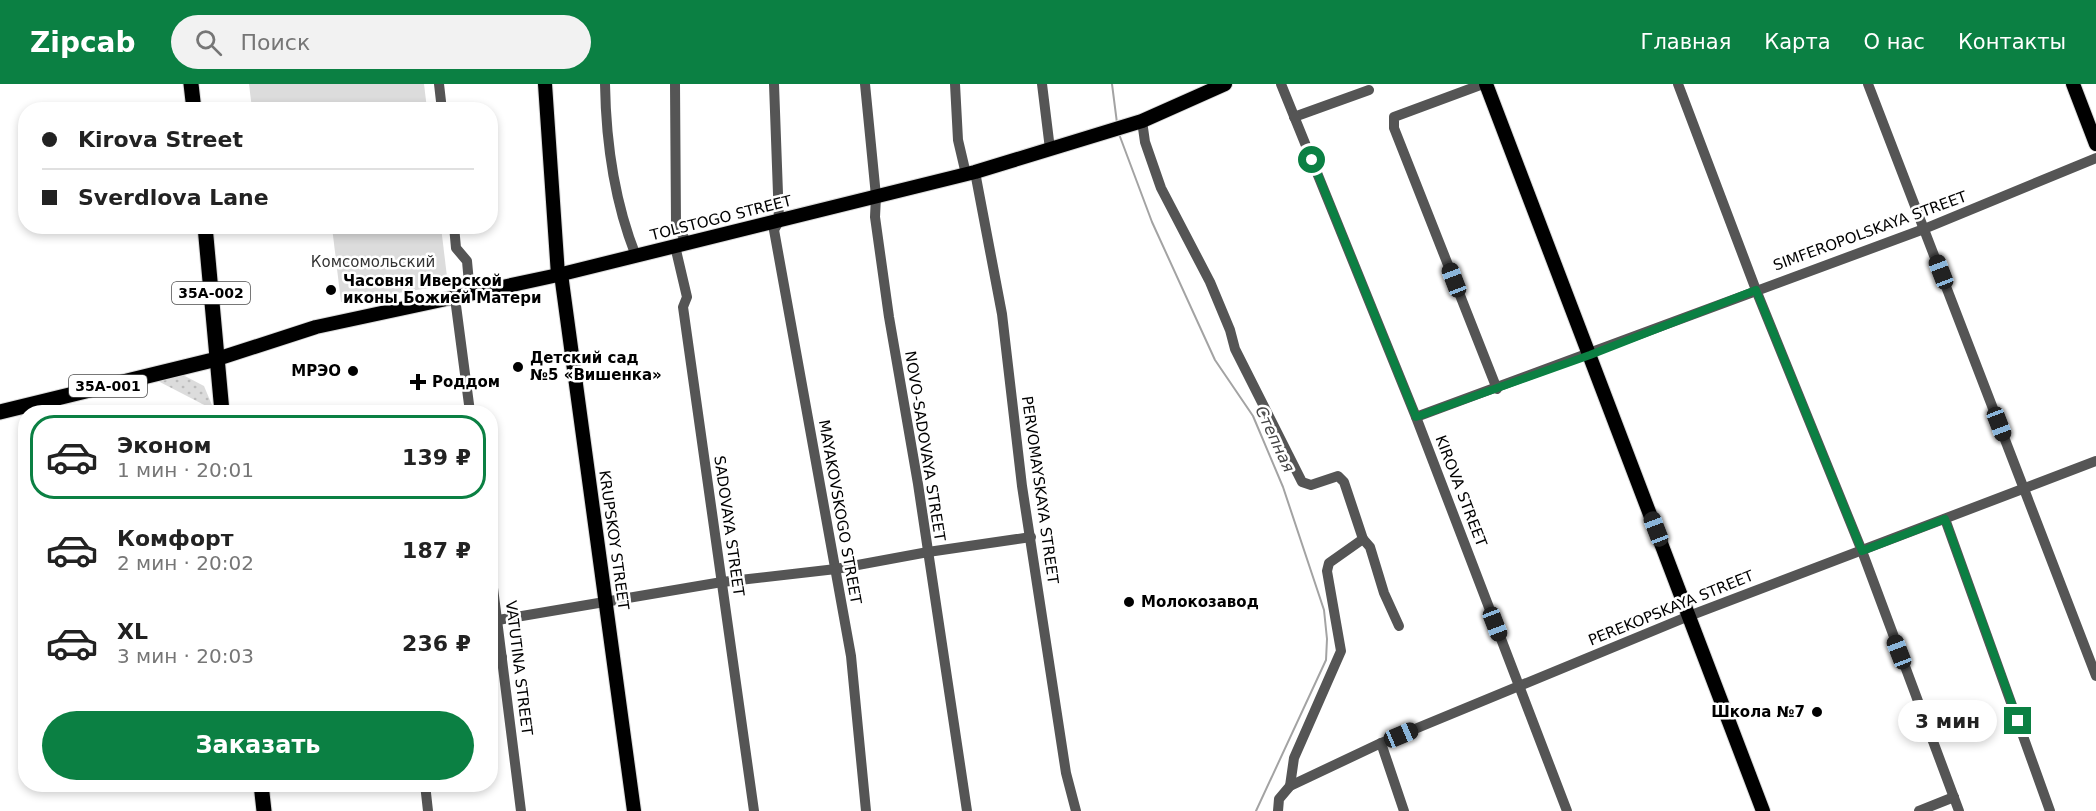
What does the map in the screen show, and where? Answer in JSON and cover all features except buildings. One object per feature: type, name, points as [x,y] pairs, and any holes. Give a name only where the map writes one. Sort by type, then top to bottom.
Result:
[{"type":"highway","points":[[191,84],[193,102]]},
{"type":"highway","name":"35А-002","points":[[206,234],[221,405]]},
{"type":"highway","name":"35А-001","points":[[29,405],[217,359]]},
{"type":"highway","name":"35А-001","points":[[0,412],[18,408]]},
{"type":"highway","points":[[262,792],[264,811]]},
{"type":"main road","name":"KRUPSKOY STREET","points":[[546,84],[559,275],[607,604],[634,811]]},
{"type":"main road","name":"TOLSTOGO STREET","points":[[217,359],[316,327],[559,275],[971,173],[1139,122],[1226,84]]},
{"type":"main road","points":[[1485,84],[1763,811]]},
{"type":"main road","points":[[2073,84],[2096,144]]},
{"type":"street","points":[[440,84],[441,102]]},
{"type":"street","points":[[605,84],[610,160],[625,225],[636,256]]},
{"type":"street","name":"SADOVAYA STREET","points":[[675,84],[676,224],[681,245],[687,297],[683,307],[754,811]]},
{"type":"street","name":"MAYAKOVSKOGO STREET","points":[[774,84],[779,220],[774,230],[851,656],[866,811]]},
{"type":"street","name":"NOVO-SADOVAYA STREET","points":[[865,84],[876,196],[875,217],[889,317],[968,811]]},
{"type":"street","name":"PERVOMAYSKAYA STREET","points":[[955,84],[958,140],[971,173],[1002,314],[1022,486],[1065,773],[1076,811]]},
{"type":"street","points":[[1042,84],[1050,149]]},
{"type":"street","name":"KIROVA STREET","points":[[1281,84],[1416,417],[1567,811]]},
{"type":"street","points":[[1485,84],[1394,117],[1395,128],[1497,389]]},
{"type":"street","points":[[1678,84],[1756,290],[1862,551],[1959,811]]},
{"type":"street","points":[[1868,84],[2096,676]]},
{"type":"street","points":[[1294,117],[1369,90]]},
{"type":"street","points":[[1139,122],[1161,188],[1210,282],[1235,349],[1284,450],[1302,482],[1311,485],[1338,476],[1344,482],[1363,539],[1370,547],[1384,593],[1399,626]]},
{"type":"street","name":"SIMFEROPOLSKAYA STREET","points":[[1416,417],[1590,355],[1756,290],[1924,229],[2096,158]]},
{"type":"street","points":[[455,234],[456,248],[467,261],[470,294]]},
{"type":"street","points":[[455,298],[469,405]]},
{"type":"street","name":"PEREKOPSKAYA STREET","points":[[1290,786],[1381,743],[1689,616],[2096,461]]},
{"type":"street","points":[[1945,519],[2050,811]]},
{"type":"street","points":[[498,620],[607,604],[722,582],[836,569],[928,552],[1030,537]]},
{"type":"street","points":[[1278,811],[1279,800],[1290,786],[1294,758],[1341,651],[1327,570],[1329,563],[1363,539]]},
{"type":"street","name":"VATUTINA STREET","points":[[498,620],[521,811]]},
{"type":"street","points":[[498,658],[502,657]]},
{"type":"street","points":[[1381,743],[1404,811]]},
{"type":"street","points":[[426,792],[428,811]]},
{"type":"street","points":[[1919,811],[1954,798]]},
{"type":"green space","points":[[249,84],[424,84],[426,102],[251,102]]},
{"type":"green space","name":"Комсомольский","points":[[333,234],[442,234],[448,285],[341,302]]},
{"type":"green space","points":[[183,375],[204,386],[212,405],[204,405],[154,379]]},
{"type":"waterway","name":"Степная","points":[[1112,84],[1117,123]]},
{"type":"waterway","name":"Степная","points":[[1119,134],[1152,222],[1215,360],[1253,416],[1283,487],[1324,610],[1327,639],[1326,660],[1256,811]]},
{"type":"place","name":"Часовня Иверской иконы Божией Матери","points":[[331,290]]},
{"type":"place","name":"Детский сад №5 «Вишенка»","points":[[518,367]]},
{"type":"place","name":"МРЭО","points":[[353,371]]},
{"type":"place","name":"Роддом","points":[[418,382]]},
{"type":"place","name":"Молокозавод","points":[[1129,602]]},
{"type":"place","name":"Школа №7","points":[[1817,712]]},
{"type":"route","points":[[1312,160],[1416,417],[1590,355],[1756,290],[1862,551],[1945,519],[2018,721]]}]
